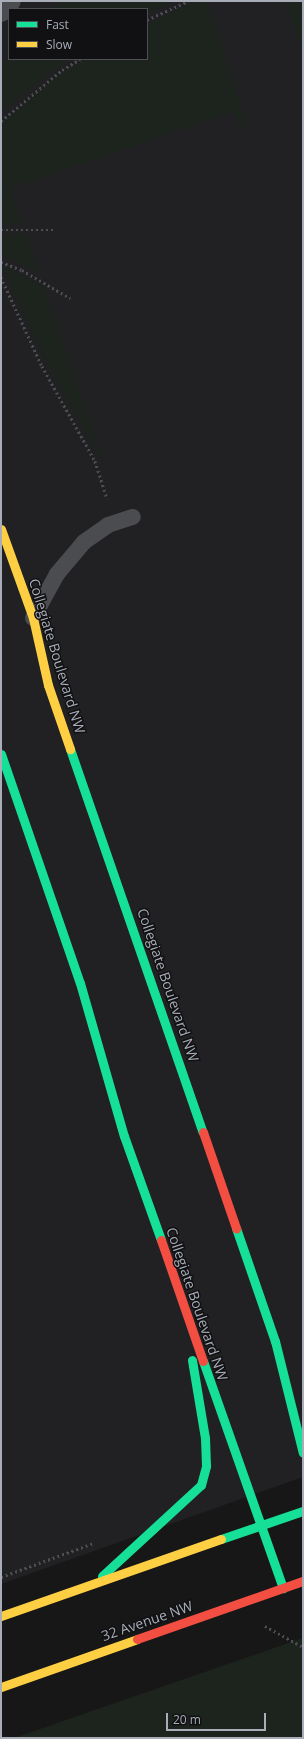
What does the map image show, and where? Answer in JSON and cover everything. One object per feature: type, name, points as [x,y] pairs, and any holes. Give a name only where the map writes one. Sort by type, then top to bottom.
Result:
[{"type":"street","points":[[1,11],[10,1]]},
{"type":"street","name":"Collegiate Boulevard NW","points":[[1,528],[33,618],[48,685],[275,1341],[303,1453]]},
{"type":"street","name":"Collegiate Boulevard NW","points":[[1,754],[80,983],[124,1136],[185,1315],[283,1588]]},
{"type":"street","points":[[95,1582],[201,1485],[206,1466],[205,1438],[185,1315]]},
{"type":"street","points":[[275,1341],[296,1381]]},
{"type":"street","points":[[1,1616],[261,1524],[303,1511]]},
{"type":"street","name":"32 Avenue NW","points":[[1,1687],[303,1581]]},
{"type":"lane","points":[[33,618],[57,574],[84,542],[108,525],[133,517]]},
{"type":"path","points":[[148,20],[188,1]]},
{"type":"path","points":[[1,121],[62,70],[78,60]]},
{"type":"path","points":[[1,230],[53,230]]},
{"type":"path","points":[[1,262],[22,270],[70,298]]},
{"type":"path","points":[[1,277],[42,366],[95,461],[108,501],[133,517]]},
{"type":"path","points":[[1,1577],[100,1540]]},
{"type":"path","points":[[265,1626],[303,1647]]},
{"type":"shaded area","points":[[1,1],[303,1],[303,1477],[1,1584]]},
{"type":"shaded area","points":[[62,1],[174,1],[148,14],[148,8],[55,8]]},
{"type":"shaded area","points":[[198,1],[205,1],[211,13],[247,126],[239,127],[233,112],[10,188],[22,224],[1,225],[1,123],[58,76],[83,60],[148,60],[148,25]]},
{"type":"shaded area","points":[[285,1],[303,1],[303,52],[299,40]]},
{"type":"shaded area","points":[[8,57],[8,60],[68,60],[1,111],[1,65]]},
{"type":"shaded area","points":[[26,234],[38,271],[1,255],[1,235]]},
{"type":"shaded area","points":[[1,264],[43,286],[106,469],[44,356]]},
{"type":"shaded area","points":[[303,1638],[303,1738],[14,1738]]},
{"type":"traffic: fast","points":[[70,749],[203,1132]]},
{"type":"traffic: fast","points":[[1,754],[80,983],[124,1136],[161,1240]]},
{"type":"traffic: fast","points":[[236,1228],[275,1341],[303,1453]]},
{"type":"traffic: fast","points":[[102,1576],[201,1485],[206,1466],[205,1438],[192,1360]]},
{"type":"traffic: fast","points":[[203,1361],[283,1588]]},
{"type":"traffic: fast","points":[[221,1539],[303,1511]]},
{"type":"traffic: slow","points":[[1,529],[33,618],[48,685],[70,749]]},
{"type":"traffic: slow","points":[[1,1616],[221,1539]]},
{"type":"traffic: slow","points":[[1,1687],[137,1639]]},
{"type":"traffic: jam","points":[[203,1132],[236,1228]]},
{"type":"traffic: jam","points":[[161,1240],[203,1361]]},
{"type":"traffic: jam","points":[[137,1639],[303,1581]]}]
